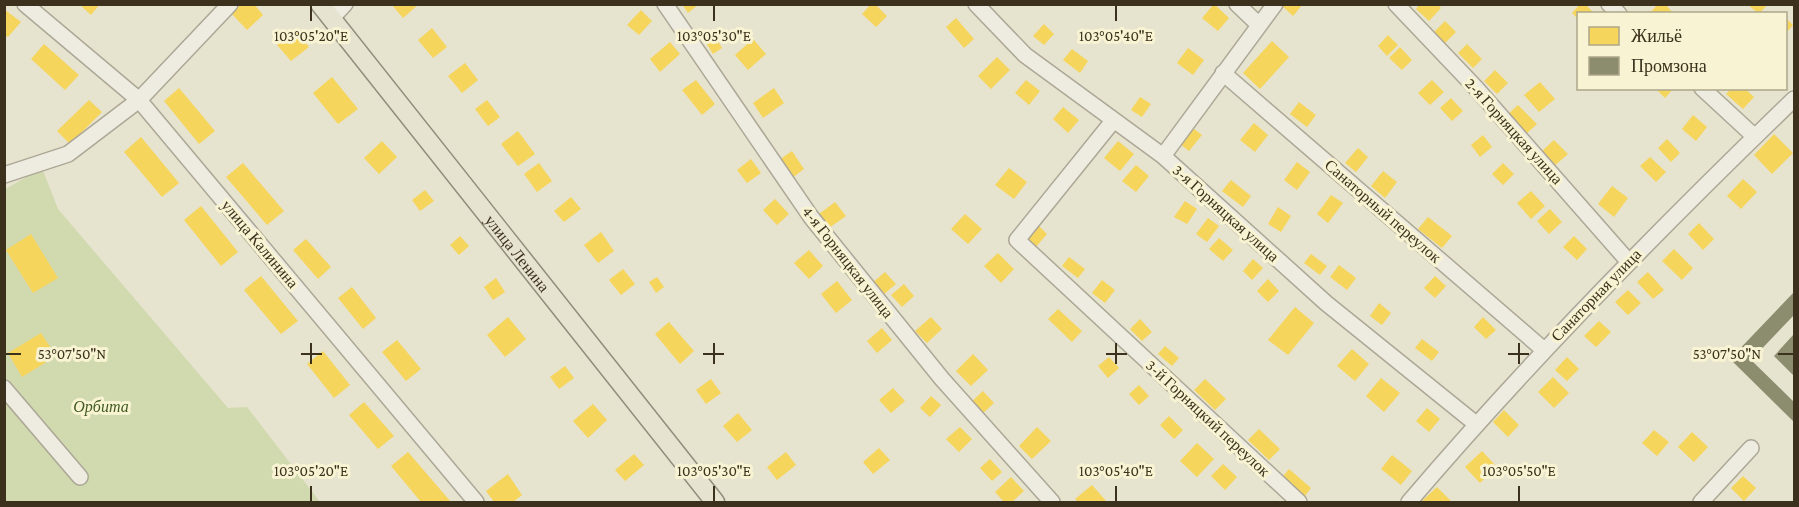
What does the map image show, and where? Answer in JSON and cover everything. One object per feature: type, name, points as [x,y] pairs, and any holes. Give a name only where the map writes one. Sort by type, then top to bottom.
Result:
[{"type":"main road","name":"улица Ленина","points":[[326,11],[715,502]]},
{"type":"street","name":"улица Калинина","points":[[25,4],[139,100],[476,502]]},
{"type":"street","points":[[4,175],[68,154],[139,100],[230,4]]},
{"type":"street","points":[[326,11],[345,4]]},
{"type":"street","name":"3-я Горняцкая улица","points":[[976,4],[1025,55],[1163,156],[1326,303],[1476,424]]},
{"type":"street","points":[[1237,4],[1259,25]]},
{"type":"street","points":[[1163,156],[1275,4]]},
{"type":"street","name":"2-я Горняцкая улица","points":[[1396,4],[1476,88],[1628,261]]},
{"type":"street","name":"4-я Горняцкая улица","points":[[668,6],[811,217],[942,380],[1052,502]]},
{"type":"street","name":"Санаторный переулок","points":[[1223,72],[1544,350]]},
{"type":"street","points":[[1704,90],[1755,137]]},
{"type":"street","name":"Санаторная улица","points":[[1409,502],[1476,424],[1628,261],[1794,99]]},
{"type":"street","name":"3-й Горняцкий переулок","points":[[1113,121],[1017,240],[1299,502]]},
{"type":"street","points":[[4,388],[80,477]]},
{"type":"street","points":[[1701,502],[1751,448]]},
{"type":"green space","name":"Орбита","points":[[42,168],[58,209],[228,408],[247,407],[320,502],[5,502],[4,190]]},
{"type":"building: Жильё","points":[[79,4],[100,4],[91,15]]},
{"type":"building: Жильё","points":[[241,4],[254,4],[263,15],[247,30],[231,13]]},
{"type":"building: Жильё","points":[[391,4],[419,4],[403,18]]},
{"type":"building: Жильё","points":[[682,4],[699,4],[688,13]]},
{"type":"building: Жильё","points":[[871,4],[875,4],[887,16],[876,27],[862,14]]},
{"type":"building: Жильё","points":[[1214,4],[1229,18],[1218,31],[1202,18]]},
{"type":"building: Жильё","points":[[1280,4],[1303,4],[1293,16]]},
{"type":"building: Жильё","points":[[1420,4],[1437,4],[1441,8],[1429,21],[1416,9]]},
{"type":"building: Жильё","points":[[1580,4],[1585,4],[1593,12],[1577,12],[1577,18],[1572,13]]},
{"type":"building: Жильё","points":[[1658,4],[1665,4],[1672,12],[1651,12]]},
{"type":"building: Жильё","points":[[1747,4],[1768,4],[1761,12],[1757,12]]},
{"type":"building: Жильё","points":[[4,9],[21,22],[8,37],[4,35]]},
{"type":"building: Жильё","points":[[641,10],[652,21],[639,35],[627,25]]},
{"type":"building: Жильё","points":[[956,18],[974,39],[964,48],[946,27]]},
{"type":"building: Жильё","points":[[1787,19],[1793,25],[1787,32]]},
{"type":"building: Жильё","points":[[1445,21],[1456,32],[1442,46],[1431,35]]},
{"type":"building: Жильё","points":[[1044,24],[1054,34],[1044,45],[1033,36]]},
{"type":"building: Жильё","points":[[432,28],[447,47],[433,58],[418,40]]},
{"type":"building: Жильё","points":[[295,30],[309,47],[291,61],[277,45]]},
{"type":"building: Жильё","points":[[712,32],[722,48],[713,54],[703,38]]},
{"type":"building: Жильё","points":[[1388,35],[1398,45],[1387,56],[1378,46]]},
{"type":"building: Жильё","points":[[753,39],[766,54],[748,70],[735,55]]},
{"type":"building: Жильё","points":[[1272,41],[1289,57],[1260,89],[1243,73]]},
{"type":"building: Жильё","points":[[670,42],[680,54],[660,72],[650,59]]},
{"type":"building: Жильё","points":[[44,44],[79,75],[65,90],[31,59]]},
{"type":"building: Жильё","points":[[1467,44],[1482,59],[1473,68],[1458,53]]},
{"type":"building: Жильё","points":[[1400,47],[1412,60],[1402,70],[1389,58]]},
{"type":"building: Жильё","points":[[1188,48],[1204,60],[1193,75],[1177,63]]},
{"type":"building: Жильё","points":[[1072,49],[1088,61],[1080,73],[1063,60]]},
{"type":"building: Жильё","points":[[997,57],[1010,70],[991,89],[978,76]]},
{"type":"building: Жильё","points":[[465,63],[478,80],[462,93],[448,76]]},
{"type":"building: Жильё","points":[[1495,70],[1508,83],[1497,94],[1484,81]]},
{"type":"building: Жильё","points":[[332,77],[358,109],[338,124],[313,93]]},
{"type":"building: Жильё","points":[[696,80],[715,104],[702,115],[682,90]]},
{"type":"building: Жильё","points":[[1026,80],[1040,91],[1029,105],[1015,93]]},
{"type":"building: Жильё","points":[[1432,80],[1444,92],[1430,105],[1418,93]]},
{"type":"building: Жильё","points":[[1540,82],[1555,99],[1539,112],[1524,95]]},
{"type":"building: Жильё","points":[[179,88],[215,131],[199,144],[164,101]]},
{"type":"building: Жильё","points":[[774,88],[784,103],[763,118],[753,103]]},
{"type":"building: Жильё","points":[[1657,90],[1672,90],[1665,98]]},
{"type":"building: Жильё","points":[[1730,90],[1746,90],[1754,97],[1743,109],[1726,94]]},
{"type":"building: Жильё","points":[[1140,97],[1151,104],[1142,117],[1131,110]]},
{"type":"building: Жильё","points":[[1451,98],[1463,111],[1452,121],[1440,108]]},
{"type":"building: Жильё","points":[[89,100],[102,112],[70,144],[57,131]]},
{"type":"building: Жильё","points":[[487,100],[500,117],[488,126],[475,109]]},
{"type":"building: Жильё","points":[[1299,102],[1316,115],[1307,127],[1290,114]]},
{"type":"building: Жильё","points":[[1518,105],[1537,124],[1525,135],[1506,116]]},
{"type":"building: Жильё","points":[[1063,107],[1079,120],[1068,133],[1053,119]]},
{"type":"building: Жильё","points":[[1693,115],[1707,127],[1696,141],[1682,129]]},
{"type":"building: Жильё","points":[[1254,123],[1268,135],[1255,152],[1240,140]]},
{"type":"building: Жильё","points":[[1189,125],[1202,135],[1189,151],[1176,141]]},
{"type":"building: Жильё","points":[[518,131],[535,154],[518,166],[501,144]]},
{"type":"building: Жильё","points":[[1774,134],[1793,153],[1772,174],[1754,155]]},
{"type":"building: Жильё","points":[[1483,135],[1492,147],[1480,157],[1471,145]]},
{"type":"building: Жильё","points":[[141,137],[179,183],[162,197],[124,152]]},
{"type":"building: Жильё","points":[[1667,139],[1680,153],[1671,162],[1658,148]]},
{"type":"building: Жильё","points":[[1554,140],[1568,154],[1553,167],[1540,153]]},
{"type":"building: Жильё","points":[[382,141],[397,157],[379,174],[364,158]]},
{"type":"building: Жильё","points":[[1118,141],[1134,154],[1120,171],[1104,158]]},
{"type":"building: Жильё","points":[[1358,148],[1368,157],[1356,172],[1345,163]]},
{"type":"building: Жильё","points":[[792,151],[804,169],[792,178],[779,160]]},
{"type":"building: Жильё","points":[[1650,157],[1666,172],[1656,182],[1640,166]]},
{"type":"building: Жильё","points":[[751,159],[761,173],[747,183],[737,170]]},
{"type":"building: Жильё","points":[[1297,162],[1310,172],[1297,190],[1284,180]]},
{"type":"building: Жильё","points":[[243,163],[284,211],[267,225],[226,177]]},
{"type":"building: Жильё","points":[[539,163],[552,181],[537,192],[524,174]]},
{"type":"building: Жильё","points":[[1503,163],[1514,174],[1503,185],[1492,174]]},
{"type":"building: Жильё","points":[[1136,165],[1149,176],[1136,192],[1122,181]]},
{"type":"building: Жильё","points":[[1009,168],[1027,182],[1014,199],[995,185]]},
{"type":"building: Жильё","points":[[1383,171],[1397,182],[1385,198],[1371,186]]},
{"type":"building: Жильё","points":[[1743,179],[1757,192],[1741,209],[1727,196]]},
{"type":"building: Жильё","points":[[1231,180],[1251,196],[1243,207],[1222,191]]},
{"type":"building: Жильё","points":[[1612,186],[1628,198],[1614,217],[1598,204]]},
{"type":"building: Жильё","points":[[425,190],[434,201],[420,211],[412,200]]},
{"type":"building: Жильё","points":[[1531,191],[1545,206],[1531,219],[1517,203]]},
{"type":"building: Жильё","points":[[1331,195],[1343,203],[1328,223],[1317,214]]},
{"type":"building: Жильё","points":[[571,197],[581,209],[564,222],[554,211]]},
{"type":"building: Жильё","points":[[775,199],[789,214],[777,225],[763,210]]},
{"type":"building: Жильё","points":[[1185,201],[1197,209],[1187,224],[1174,217]]},
{"type":"building: Жильё","points":[[835,202],[846,216],[829,228],[819,214]]},
{"type":"building: Жильё","points":[[201,206],[238,252],[221,266],[184,220]]},
{"type":"building: Жильё","points":[[1278,207],[1291,216],[1281,232],[1268,224]]},
{"type":"building: Жильё","points":[[1550,209],[1562,222],[1549,234],[1537,221]]},
{"type":"building: Жильё","points":[[965,214],[982,229],[968,244],[951,229]]},
{"type":"building: Жильё","points":[[1428,217],[1452,236],[1442,248],[1418,229]]},
{"type":"building: Жильё","points":[[1208,218],[1219,226],[1207,242],[1196,234]]},
{"type":"building: Жильё","points":[[1699,223],[1714,239],[1703,250],[1688,234]]},
{"type":"building: Жильё","points":[[1037,224],[1047,234],[1036,247],[1025,237]]},
{"type":"building: Жильё","points":[[601,232],[614,251],[598,263],[584,245]]},
{"type":"building: Жильё","points":[[31,234],[58,278],[33,293],[6,250]]},
{"type":"building: Жильё","points":[[460,236],[469,246],[459,255],[450,245]]},
{"type":"building: Жильё","points":[[1574,236],[1587,249],[1577,260],[1563,247]]},
{"type":"building: Жильё","points":[[1219,238],[1233,250],[1223,261],[1209,249]]},
{"type":"building: Жильё","points":[[306,239],[331,267],[318,279],[293,250]]},
{"type":"building: Жильё","points":[[1674,249],[1693,268],[1682,280],[1662,261]]},
{"type":"building: Жильё","points":[[809,250],[823,266],[809,279],[794,263]]},
{"type":"building: Жильё","points":[[998,253],[1014,269],[1001,283],[984,266]]},
{"type":"building: Жильё","points":[[1311,254],[1327,266],[1320,275],[1304,263]]},
{"type":"building: Жильё","points":[[1069,257],[1085,269],[1078,278],[1062,266]]},
{"type":"building: Жильё","points":[[1253,259],[1263,268],[1252,280],[1243,271]]},
{"type":"building: Жильё","points":[[1339,265],[1356,278],[1347,290],[1330,277]]},
{"type":"building: Жильё","points":[[623,269],[635,284],[621,295],[609,280]]},
{"type":"building: Жильё","points":[[885,272],[896,284],[883,295],[872,283]]},
{"type":"building: Жильё","points":[[1648,272],[1664,290],[1653,299],[1637,282]]},
{"type":"building: Жильё","points":[[261,276],[298,321],[281,334],[244,290]]},
{"type":"building: Жильё","points":[[1435,276],[1446,286],[1435,298],[1424,288]]},
{"type":"building: Жильё","points":[[657,277],[664,287],[656,293],[649,282]]},
{"type":"building: Жильё","points":[[496,278],[505,292],[493,300],[484,287]]},
{"type":"building: Жильё","points":[[1268,279],[1279,291],[1268,302],[1257,291]]},
{"type":"building: Жильё","points":[[1102,280],[1115,290],[1105,303],[1092,293]]},
{"type":"building: Жильё","points":[[837,281],[852,300],[836,313],[821,294]]},
{"type":"building: Жильё","points":[[904,284],[914,296],[902,307],[891,295]]},
{"type":"building: Жильё","points":[[352,287],[376,318],[363,329],[338,298]]},
{"type":"building: Жильё","points":[[1628,290],[1641,303],[1628,315],[1615,302]]},
{"type":"building: Жильё","points":[[1379,303],[1391,313],[1382,325],[1370,316]]},
{"type":"building: Жильё","points":[[1295,307],[1314,323],[1288,355],[1268,340]]},
{"type":"building: Жильё","points":[[1058,309],[1082,331],[1072,342],[1048,319]]},
{"type":"building: Жильё","points":[[508,317],[526,339],[505,357],[487,335]]},
{"type":"building: Жильё","points":[[931,317],[942,329],[927,343],[915,331]]},
{"type":"building: Жильё","points":[[1483,317],[1496,330],[1486,339],[1474,327]]},
{"type":"building: Жильё","points":[[1140,319],[1152,332],[1142,341],[1130,329]]},
{"type":"building: Жильё","points":[[1599,321],[1611,332],[1596,347],[1584,336]]},
{"type":"building: Жильё","points":[[669,322],[694,351],[680,364],[655,334]]},
{"type":"building: Жильё","points":[[882,328],[892,340],[877,353],[867,341]]},
{"type":"building: Жильё","points":[[41,333],[56,356],[22,377],[8,353]]},
{"type":"building: Жильё","points":[[1422,339],[1439,352],[1432,361],[1415,348]]},
{"type":"building: Жильё","points":[[397,340],[421,369],[406,381],[382,352]]},
{"type":"building: Жильё","points":[[1165,346],[1179,358],[1172,366],[1158,354]]},
{"type":"building: Жильё","points":[[1352,349],[1369,364],[1355,381],[1337,366]]},
{"type":"building: Жильё","points":[[323,351],[350,385],[334,398],[307,364]]},
{"type":"building: Жильё","points":[[973,354],[988,370],[971,386],[956,371]]},
{"type":"building: Жильё","points":[[1109,357],[1119,368],[1108,378],[1098,366]]},
{"type":"building: Жильё","points":[[1567,357],[1579,369],[1567,381],[1555,370]]},
{"type":"building: Жильё","points":[[565,366],[574,378],[559,389],[550,377]]},
{"type":"building: Жильё","points":[[1553,377],[1569,393],[1554,408],[1538,392]]},
{"type":"building: Жильё","points":[[1381,378],[1400,393],[1384,412],[1366,396]]},
{"type":"building: Жильё","points":[[711,379],[721,393],[706,404],[696,390]]},
{"type":"building: Жильё","points":[[1205,379],[1226,399],[1215,410],[1194,390]]},
{"type":"building: Жильё","points":[[1139,385],[1149,396],[1139,405],[1129,394]]},
{"type":"building: Жильё","points":[[893,388],[905,401],[891,413],[879,400]]},
{"type":"building: Жильё","points":[[983,391],[994,403],[980,416],[969,404]]},
{"type":"building: Жильё","points":[[931,396],[941,405],[930,417],[920,408]]},
{"type":"building: Жильё","points":[[364,402],[394,436],[378,449],[349,415]]},
{"type":"building: Жильё","points":[[593,404],[607,420],[588,438],[573,421]]},
{"type":"building: Жильё","points":[[1427,408],[1440,419],[1429,432],[1416,421]]},
{"type":"building: Жильё","points":[[1504,410],[1519,425],[1508,437],[1493,422]]},
{"type":"building: Жильё","points":[[738,413],[752,430],[737,442],[723,426]]},
{"type":"building: Жильё","points":[[1169,416],[1183,430],[1174,439],[1160,425]]},
{"type":"building: Жильё","points":[[960,427],[972,439],[959,452],[946,439]]},
{"type":"building: Жильё","points":[[1037,427],[1051,441],[1032,459],[1019,446]]},
{"type":"building: Жильё","points":[[1259,429],[1280,449],[1269,460],[1248,440]]},
{"type":"building: Жильё","points":[[1654,430],[1669,442],[1657,456],[1642,443]]},
{"type":"building: Жильё","points":[[1692,432],[1708,447],[1694,462],[1678,447]]},
{"type":"building: Жильё","points":[[1197,443],[1214,459],[1197,477],[1180,461]]},
{"type":"building: Жильё","points":[[879,448],[890,460],[873,474],[863,462]]},
{"type":"building: Жильё","points":[[1482,451],[1497,467],[1480,483],[1465,467]]},
{"type":"building: Жильё","points":[[408,452],[451,502],[421,502],[391,466]]},
{"type":"building: Жильё","points":[[786,452],[796,465],[777,480],[767,467]]},
{"type":"building: Жильё","points":[[634,454],[644,465],[625,481],[615,470]]},
{"type":"building: Жильё","points":[[1392,455],[1412,471],[1401,485],[1381,469]]},
{"type":"building: Жильё","points":[[990,459],[1002,472],[992,481],[980,468]]},
{"type":"building: Жильё","points":[[1223,464],[1237,477],[1225,490],[1211,476]]},
{"type":"building: Жильё","points":[[1289,469],[1311,488],[1302,500],[1279,481]]},
{"type":"building: Жильё","points":[[508,474],[522,495],[513,502],[494,502],[486,491]]},
{"type":"building: Жильё","points":[[1743,476],[1756,488],[1744,501],[1731,488]]},
{"type":"building: Жильё","points":[[1011,477],[1024,491],[1012,502],[1004,502],[995,492]]},
{"type":"building: Жильё","points":[[1092,485],[1107,502],[1078,502],[1075,499]]},
{"type":"building: Жильё","points":[[1437,487],[1452,502],[1422,501]]},
{"type":"building: Промзона","points":[[1794,292],[1794,315],[1751,360],[1794,402],[1794,422],[1730,359]]},
{"type":"building: Промзона","points":[[1794,334],[1794,376],[1774,356]]}]
